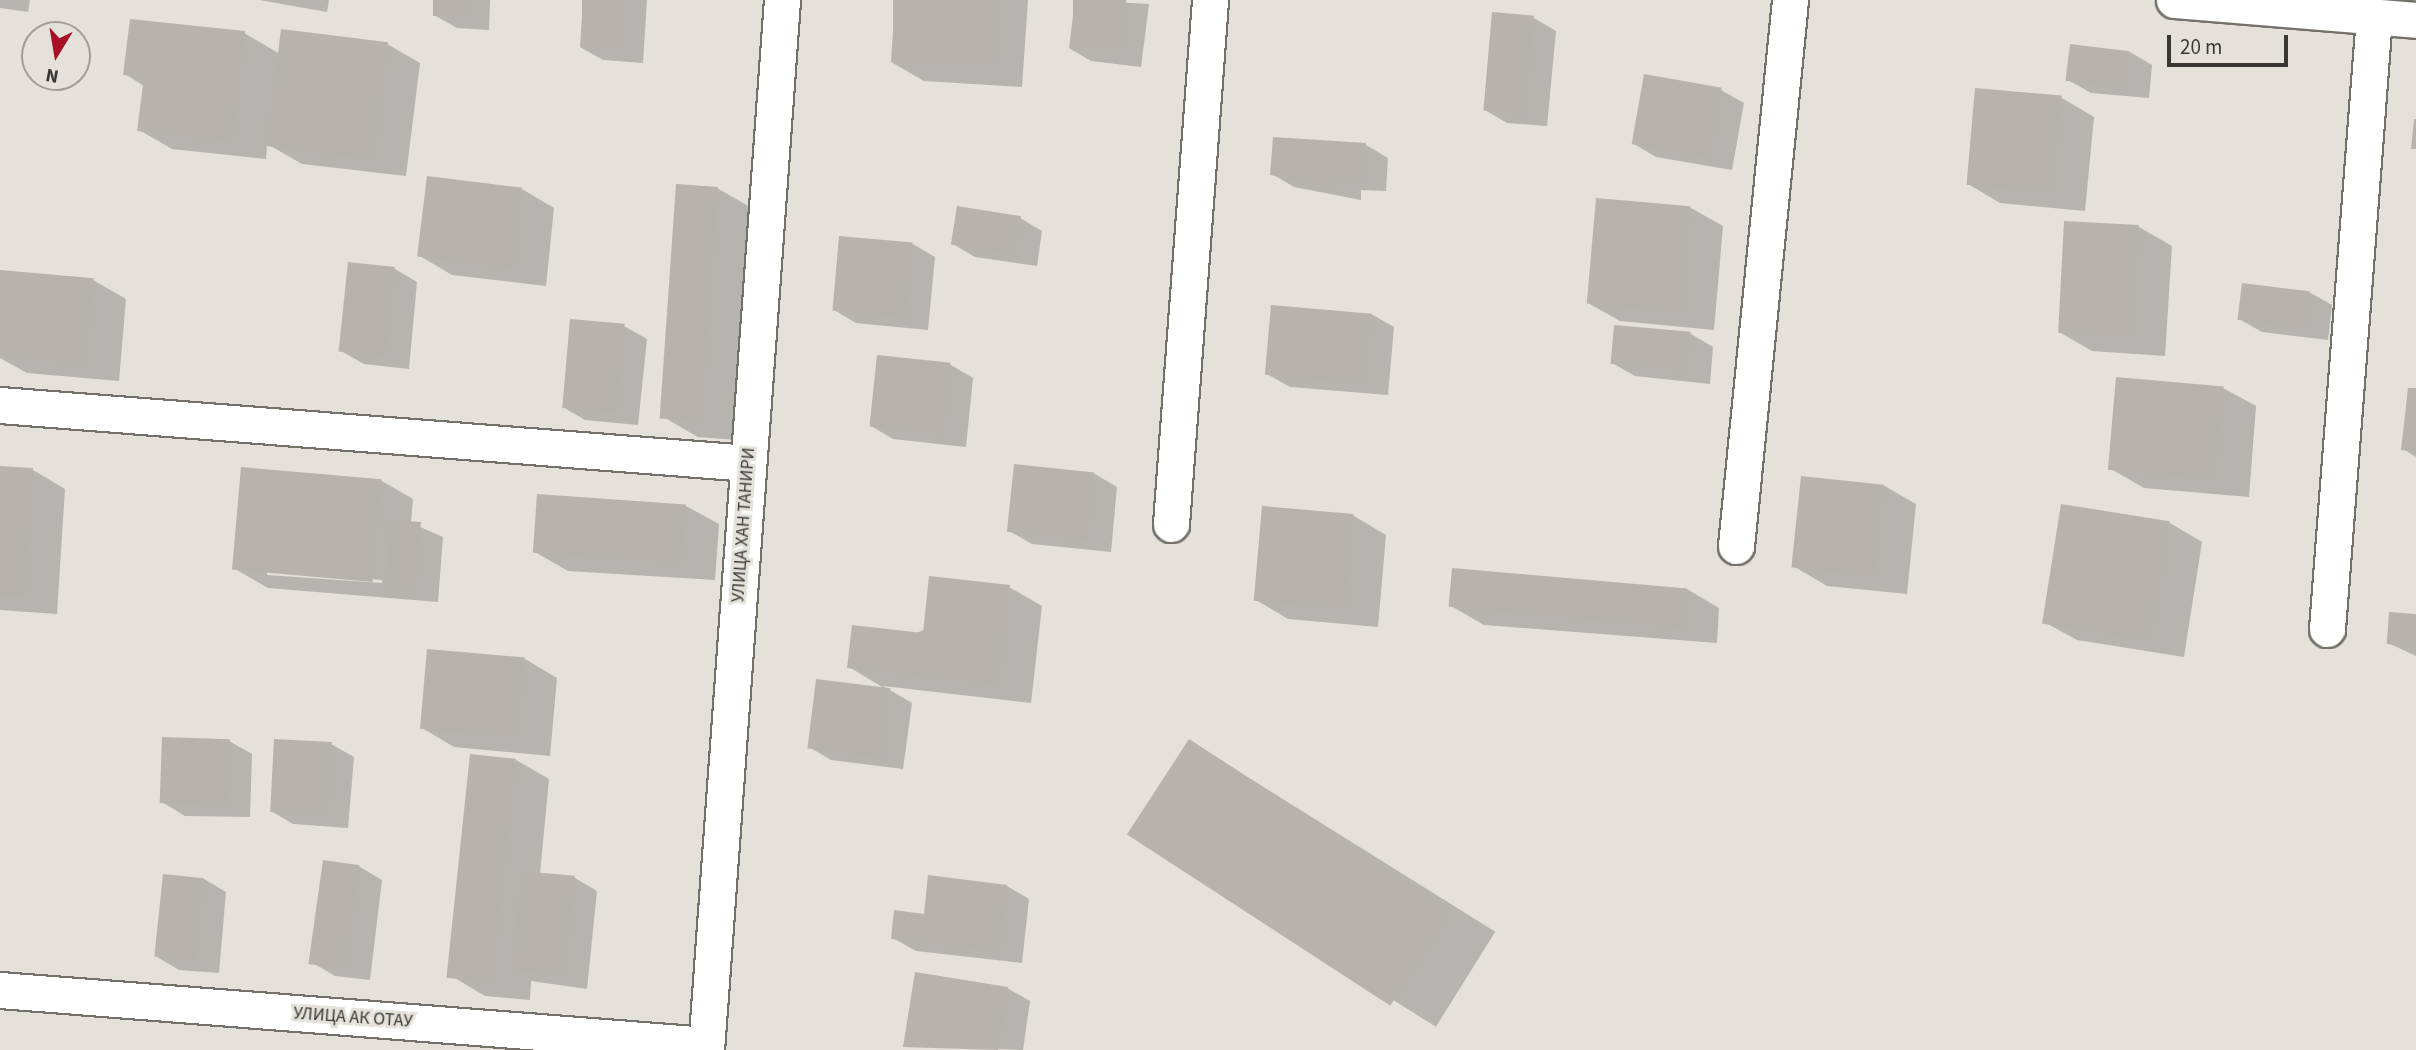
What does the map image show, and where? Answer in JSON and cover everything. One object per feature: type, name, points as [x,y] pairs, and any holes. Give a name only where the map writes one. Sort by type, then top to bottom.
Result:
[{"type":"street","name":"УЛИЦА ХАН ТАНИРИ","points":[[706,1048],[782,0]]},
{"type":"street","points":[[1171,524],[1210,0]]},
{"type":"street","points":[[1736,546],[1790,0]]},
{"type":"street","points":[[2174,0],[2416,20]]},
{"type":"street","points":[[2327,629],[2374,17]]},
{"type":"street","points":[[0,405],[748,463]]},
{"type":"street","name":"УЛИЦА АК ОТАУ","points":[[0,990],[706,1048]]},
{"type":"building","points":[[433,0],[467,0],[467,16],[433,16]]},
{"type":"building","points":[[582,0],[624,0],[624,48],[582,48]]},
{"type":"building","points":[[893,0],[994,0],[994,63],[893,63]]},
{"type":"building","points":[[1073,0],[1126,0],[1126,49],[1073,49]]},
{"type":"building","points":[[1492,12],[1534,16],[1525,114],[1483,111]]},
{"type":"building","points":[[130,19],[245,31],[233,141],[137,131],[144,77],[123,75]]},
{"type":"building","points":[[281,29],[388,42],[374,159],[267,146]]},
{"type":"building","points":[[2070,44],[2130,51],[2125,88],[2065,81]]},
{"type":"building","points":[[1644,74],[1722,88],[1709,158],[1632,144]]},
{"type":"building","points":[[1975,88],[2062,96],[2053,192],[1967,185]]},
{"type":"building","points":[[2414,119],[2416,149],[2411,149]]},
{"type":"building","points":[[1273,137],[1366,143],[1364,179],[1339,178],[1339,188],[1270,175]]},
{"type":"building","points":[[427,176],[522,188],[512,268],[417,256]]},
{"type":"building","points":[[676,184],[718,187],[702,421],[660,418]]},
{"type":"building","points":[[1596,198],[1691,206],[1681,312],[1587,304]]},
{"type":"building","points":[[957,206],[1021,216],[1015,255],[951,245]]},
{"type":"building","points":[[2064,221],[2139,225],[2133,337],[2058,333]]},
{"type":"building","points":[[839,236],[913,242],[906,317],[832,311]]},
{"type":"building","points":[[348,262],[395,267],[385,356],[339,352]]},
{"type":"building","points":[[0,270],[94,278],[86,364],[0,356]]},
{"type":"building","points":[[2242,283],[2309,291],[2305,328],[2237,320]]},
{"type":"building","points":[[1271,305],[1372,314],[1366,384],[1265,375]]},
{"type":"building","points":[[570,319],[625,324],[617,412],[562,408]]},
{"type":"building","points":[[1614,325],[1691,332],[1687,371],[1611,364]]},
{"type":"building","points":[[877,355],[951,363],[943,434],[869,427]]},
{"type":"building","points":[[2116,377],[2224,386],[2215,479],[2108,470]]},
{"type":"building","points":[[2408,388],[2416,388],[2416,452],[2401,450]]},
{"type":"building","points":[[1014,464],[1095,472],[1087,540],[1007,532]]},
{"type":"building","points":[[0,466],[33,468],[25,596],[0,595]]},
{"type":"building","points":[[241,467],[381,479],[372,582],[232,570]]},
{"type":"building","points":[[1801,476],[1884,485],[1874,576],[1791,567]]},
{"type":"building","points":[[537,494],[686,504],[682,563],[533,553]]},
{"type":"building","points":[[2061,504],[2170,521],[2151,641],[2042,624]]},
{"type":"building","points":[[1262,506],[1354,514],[1345,609],[1254,601]]},
{"type":"building","points":[[391,520],[421,522],[416,590],[386,588]]},
{"type":"building","points":[[1452,568],[1687,589],[1684,627],[1449,607]]},
{"type":"building","points":[[929,576],[1010,585],[999,685],[847,668],[852,625],[923,633]]},
{"type":"building","points":[[2389,612],[2416,614],[2414,646],[2387,644]]},
{"type":"building","points":[[427,649],[525,658],[518,737],[420,729]]},
{"type":"building","points":[[816,679],[890,688],[882,758],[807,748]]},
{"type":"building","points":[[162,737],[230,739],[228,805],[160,803]]},
{"type":"building","points":[[274,739],[332,742],[328,815],[270,812]]},
{"type":"building","points":[[1189,739],[1452,910],[1390,1006],[1127,835]]},
{"type":"building","points":[[470,754],[516,759],[492,983],[446,978]]},
{"type":"building","points":[[323,860],[360,865],[345,969],[308,964]]},
{"type":"building","points":[[521,871],[575,876],[566,975],[512,971]]},
{"type":"building","points":[[163,874],[204,878],[195,961],[154,957]]},
{"type":"building","points":[[928,875],[1007,885],[1000,951],[891,939],[894,910],[924,914]]},
{"type":"building","points":[[915,972],[1008,987],[998,1050],[903,1047]]}]
